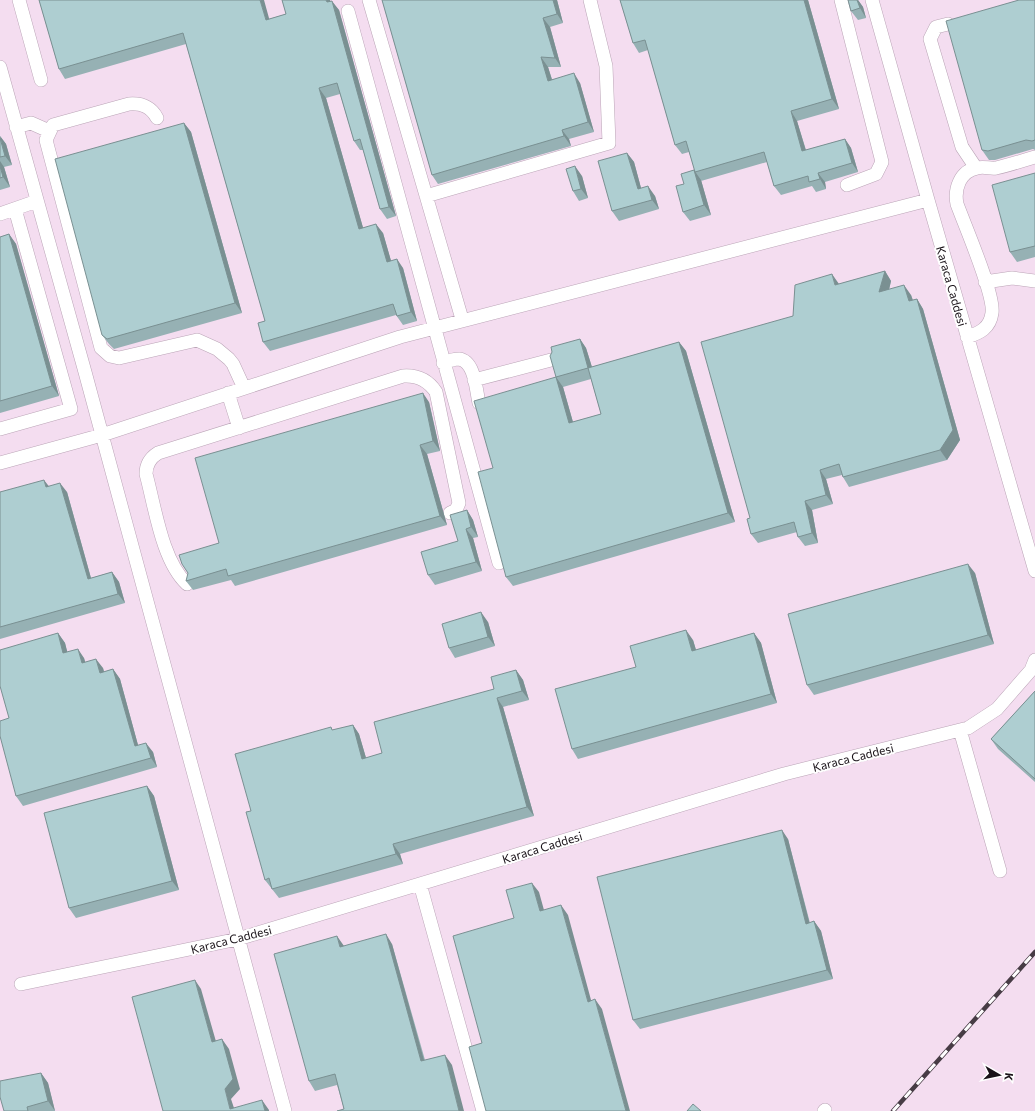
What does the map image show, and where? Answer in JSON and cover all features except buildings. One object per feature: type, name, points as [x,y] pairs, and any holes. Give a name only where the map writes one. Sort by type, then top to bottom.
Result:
[{"type":"street","points":[[19,0],[42,80]]},
{"type":"street","points":[[368,0],[462,320]]},
{"type":"street","points":[[426,196],[609,143],[606,66],[590,0]]},
{"type":"street","points":[[842,0],[882,162],[876,174],[847,185]]},
{"type":"street","name":"Karaca Caddesi","points":[[872,0],[967,337],[1033,558],[1035,572]]},
{"type":"street","points":[[348,11],[433,327],[499,563]]},
{"type":"street","points":[[948,24],[936,27],[932,32],[930,39],[962,147],[976,168]]},
{"type":"street","points":[[0,67],[102,435],[285,1111]]},
{"type":"street","points":[[157,118],[147,107],[129,104],[53,125],[46,140],[103,351],[110,356],[118,358],[197,340],[217,348],[228,358],[233,364],[244,388]]},
{"type":"street","points":[[16,126],[31,123],[49,131]]},
{"type":"street","points":[[967,337],[982,332],[990,320],[992,306],[956,198],[958,185],[961,179],[976,168],[995,168],[1035,157]]},
{"type":"street","points":[[0,463],[102,435],[433,327],[928,200]]},
{"type":"street","points":[[0,214],[37,201]]},
{"type":"street","points":[[0,429],[72,409],[15,209]]},
{"type":"street","points":[[985,282],[1012,278],[1035,281]]},
{"type":"street","points":[[443,363],[456,359],[463,360],[469,365],[479,403]]},
{"type":"street","points":[[474,380],[551,360]]},
{"type":"street","points":[[187,584],[178,576],[168,558],[146,474],[147,466],[151,459],[158,453],[403,376],[421,378],[430,384],[436,392],[458,503],[456,510],[450,513]]},
{"type":"street","points":[[228,393],[239,428]]},
{"type":"street","name":"Karaca Caddesi","points":[[21,984],[238,940],[784,774],[968,728],[997,709],[1031,670],[1035,660]]},
{"type":"street","points":[[960,730],[1000,871]]},
{"type":"street","points":[[420,884],[483,1111]]},
{"type":"railway","points":[[893,1111],[1035,952]]}]
